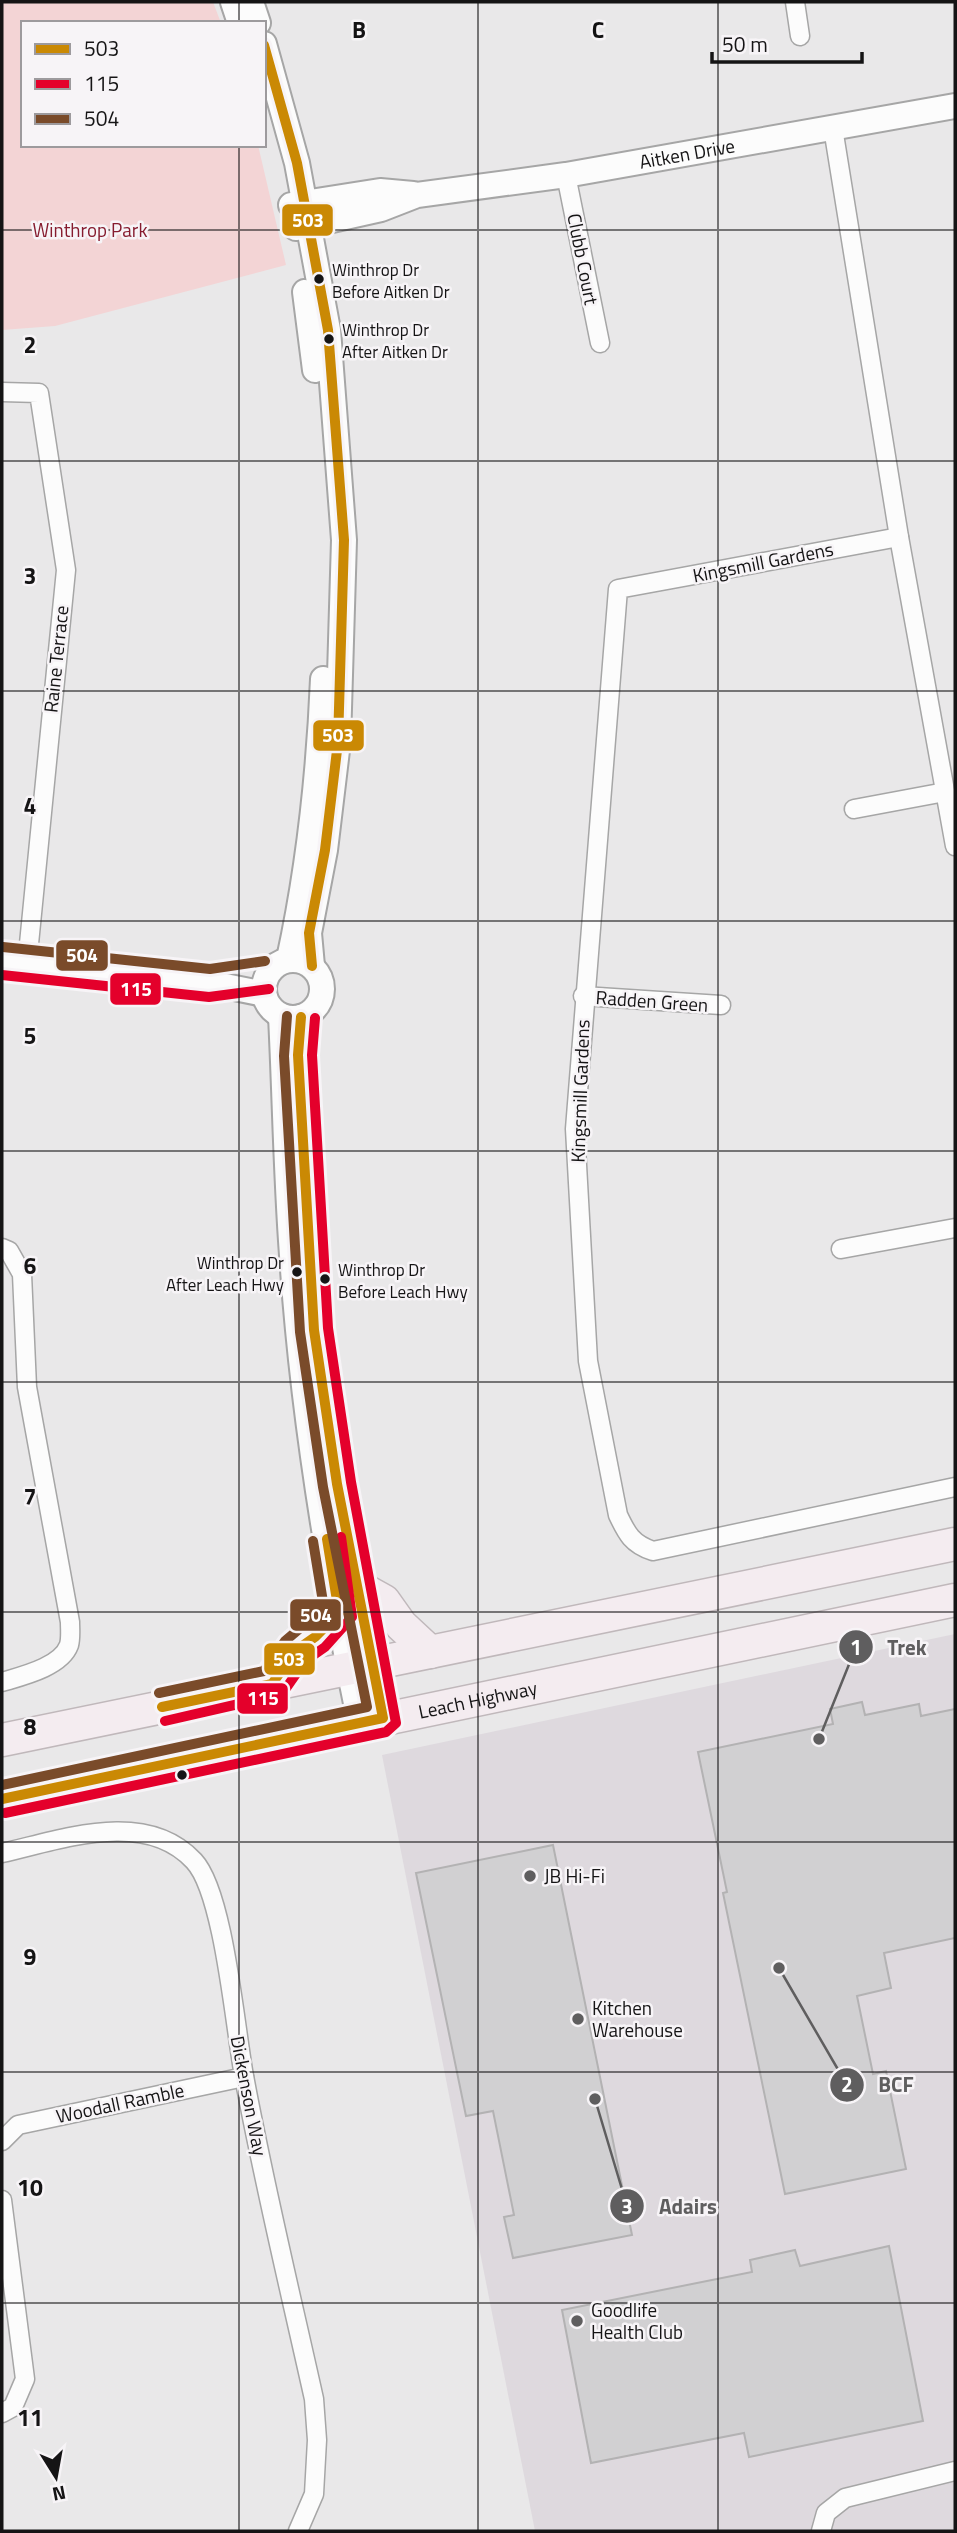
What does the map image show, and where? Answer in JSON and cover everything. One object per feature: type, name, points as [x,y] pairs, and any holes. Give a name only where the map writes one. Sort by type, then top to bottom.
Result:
[{"type":"highway","points":[[2,1740],[955,1544]]},
{"type":"highway","points":[[357,1586],[384,1601],[401,1625],[430,1652]]},
{"type":"highway","name":"Leach Highway","points":[[2,1799],[955,1600]]},
{"type":"highway","points":[[272,1684],[295,1651],[315,1637],[339,1613]]},
{"type":"street","points":[[233,2],[239,21]]},
{"type":"street","points":[[251,2],[257,21]]},
{"type":"street","points":[[795,2],[800,36]]},
{"type":"street","points":[[266,54],[300,215],[317,386],[328,565],[321,743],[299,914],[301,962],[322,981],[323,990],[316,1007],[291,1017],[273,1011],[265,985],[272,968],[301,962]]},
{"type":"street","points":[[266,104],[300,215]]},
{"type":"street","name":"Aitken Drive","points":[[300,215],[380,191],[417,195],[566,175],[955,106]]},
{"type":"street","points":[[833,128],[899,537],[955,846]]},
{"type":"street","name":"Clubb Court","points":[[566,175],[600,343]]},
{"type":"street","name":"Raine Terrace","points":[[2,392],[39,393],[66,570],[27,964]]},
{"type":"street","name":"Kingsmill Gardens","points":[[899,537],[618,589],[583,996],[575,1129],[588,1361],[618,1515],[629,1537],[638,1546],[653,1551],[955,1487]]},
{"type":"street","points":[[854,809],[945,792]]},
{"type":"street","points":[[2,961],[211,983],[265,985]]},
{"type":"street","name":"Radden Green","points":[[583,996],[722,1005]]},
{"type":"street","points":[[291,1017],[298,1055],[307,1248],[314,1329],[322,1398],[357,1586],[360,1666]]},
{"type":"street","points":[[291,1017],[292,1255],[299,1337],[339,1613],[360,1666],[372,1720]]},
{"type":"street","points":[[841,1249],[955,1228]]},
{"type":"street","points":[[2,1248],[9,1251],[22,1274],[27,1387],[70,1622],[69,1644],[61,1657],[38,1670],[2,1682]]},
{"type":"street","name":"Dickenson Way","points":[[2,1853],[113,1829],[161,1839],[194,1861],[215,1899],[244,2077],[314,2399],[317,2440],[314,2494],[298,2531]]},
{"type":"street","name":"Woodall Ramble","points":[[2,2141],[18,2125],[244,2077]]},
{"type":"street","points":[[2,2200],[25,2379],[13,2407],[2,2413]]},
{"type":"street","points":[[821,2531],[826,2513],[845,2498],[860,2492],[955,2471]]},
{"type":"shaded area","points":[[955,1634],[955,2531],[535,2531],[382,1755]]},
{"type":"green space","name":"Winthrop Park","points":[[2,2],[213,2],[220,21],[21,21],[21,147],[258,147],[286,265],[55,326],[2,330]]},
{"type":"building","points":[[862,1702],[865,1715],[919,1704],[921,1716],[955,1709],[955,1938],[884,1953],[891,1988],[857,1996],[873,2074],[886,2071],[906,2169],[785,2194],[723,1893],[727,1892],[698,1752],[833,1724],[830,1709]]},
{"type":"building","points":[[553,1845],[632,2235],[513,2258],[504,2217],[514,2215],[493,2111],[466,2116],[416,1873]]},
{"type":"building","points":[[889,2246],[923,2421],[749,2457],[744,2433],[591,2463],[562,2310],[752,2272],[750,2260],[795,2250],[800,2266]]},
{"type":"transit line","name":"503","points":[[266,52],[297,163],[328,330],[344,540],[338,742],[325,850],[309,933],[312,966]]},
{"type":"transit line","name":"504","points":[[3,947],[210,969],[265,961]]},
{"type":"transit line","name":"115","points":[[2,975],[209,997],[269,989]]},
{"type":"transit line","name":"504","points":[[2,1785],[367,1707],[323,1487],[300,1332],[284,1056],[287,1016]]},
{"type":"transit line","name":"503","points":[[2,1799],[383,1718],[337,1484],[314,1330],[298,1055],[301,1017]]},
{"type":"transit line","name":"115","points":[[5,1813],[386,1732],[396,1723],[351,1482],[328,1328],[312,1055],[315,1018]]},
{"type":"transit line","name":"115","points":[[165,1721],[282,1694],[305,1661],[325,1647],[352,1617],[341,1537]]},
{"type":"transit line","name":"503","points":[[162,1707],[272,1684],[295,1651],[315,1637],[339,1613],[327,1539]]},
{"type":"transit line","name":"504","points":[[159,1693],[264,1671],[285,1641],[324,1608],[313,1541]]},
{"type":"place","name":"Winthrop Dr Before Aitken Dr","points":[[319,279]]},
{"type":"place","name":"Winthrop Dr After Aitken Dr","points":[[329,339]]},
{"type":"place","name":"Winthrop Dr After Leach Hwy","points":[[297,1272]]},
{"type":"place","name":"Winthrop Dr Before Leach Hwy","points":[[325,1279]]},
{"type":"place","name":"Trek","points":[[819,1739]]},
{"type":"place","name":"JB Hi-Fi","points":[[530,1876]]},
{"type":"place","name":"BCF","points":[[779,1968]]},
{"type":"place","name":"Kitchen Warehouse","points":[[578,2019]]},
{"type":"place","name":"Adairs","points":[[595,2099]]},
{"type":"place","name":"Goodlife Health Club","points":[[577,2321]]}]
